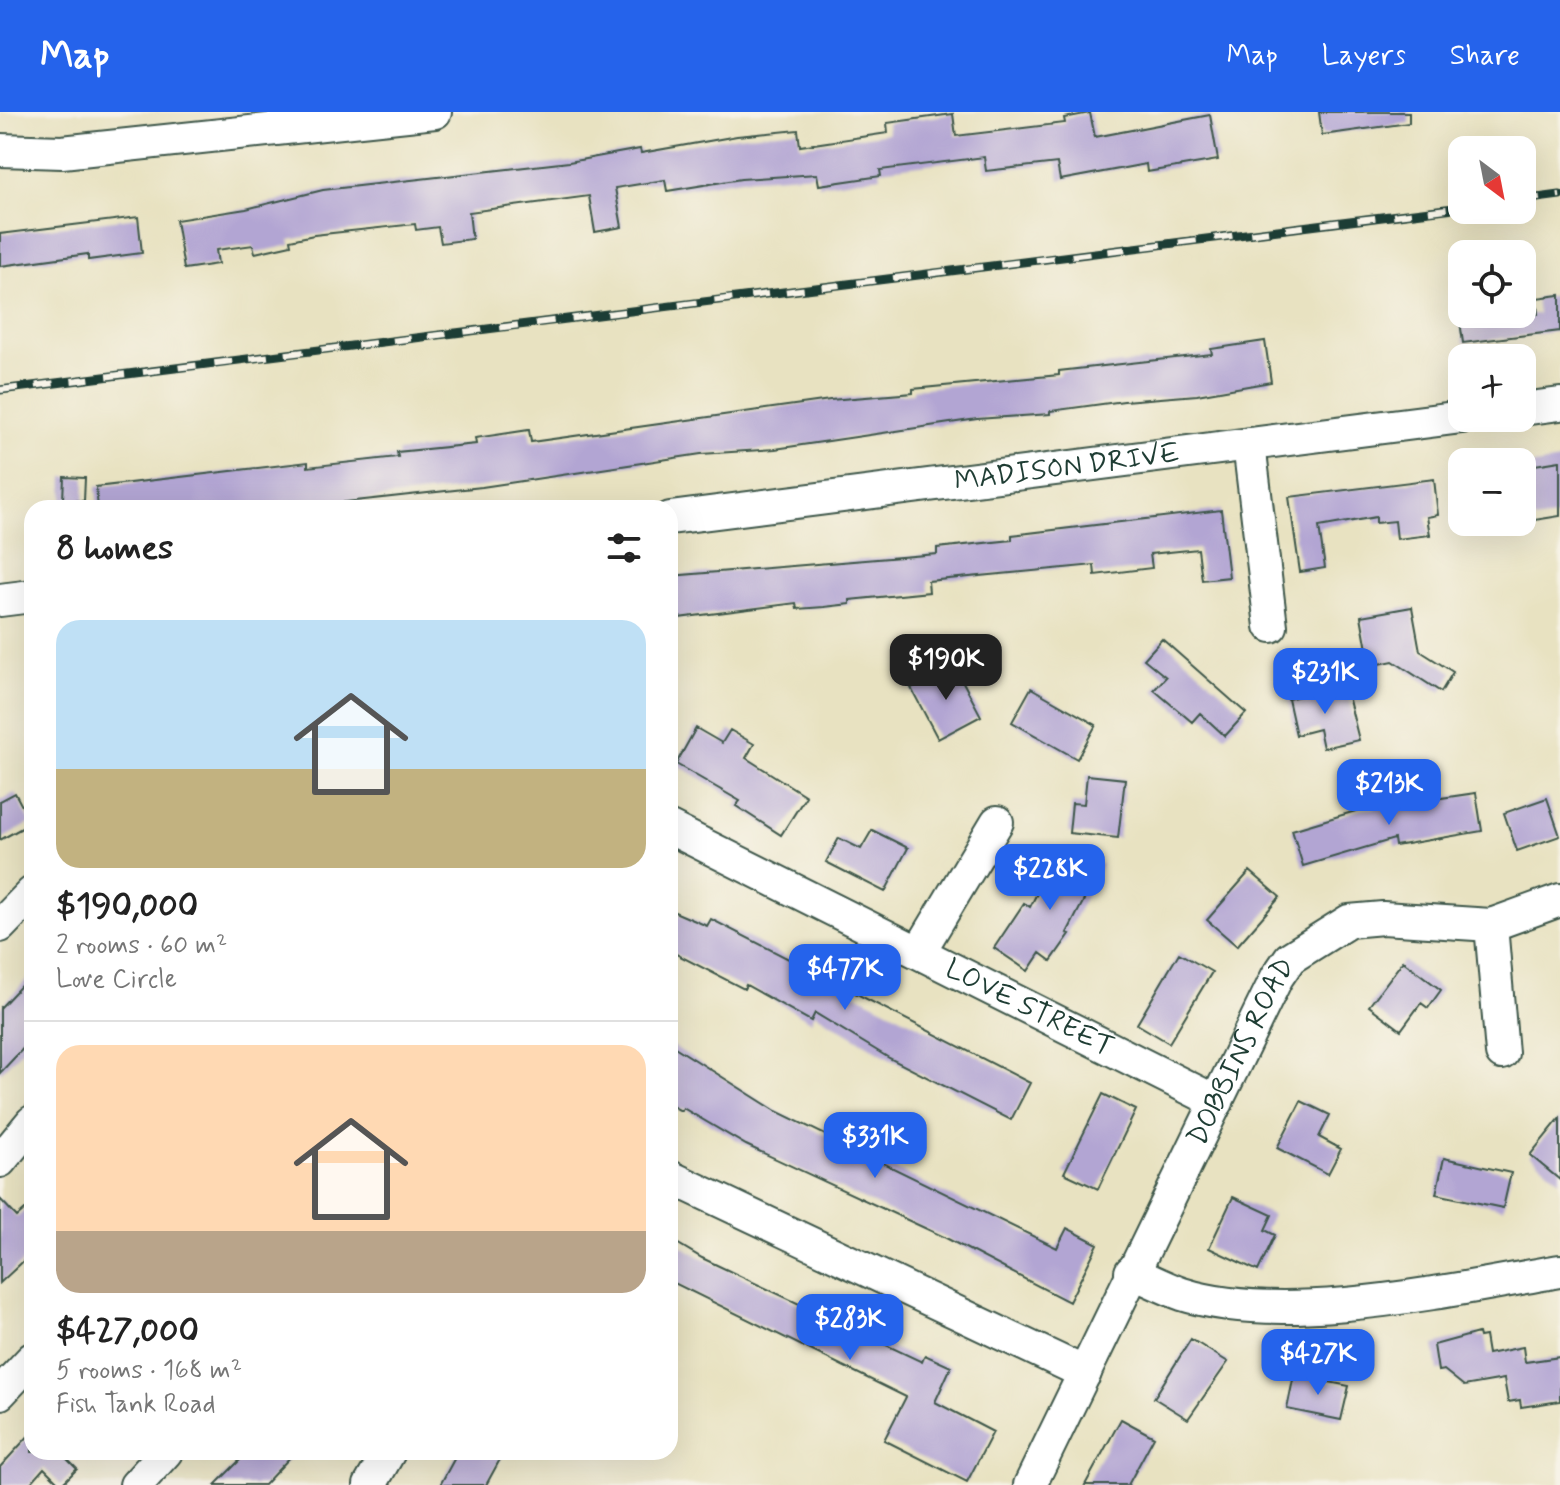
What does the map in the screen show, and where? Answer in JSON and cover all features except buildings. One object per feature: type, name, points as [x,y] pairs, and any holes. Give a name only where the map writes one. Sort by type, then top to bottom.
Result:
[{"type":"street","points":[[0,150],[62,152],[342,118],[435,112]]},
{"type":"street","points":[[1536,407],[1560,404]]},
{"type":"street","name":"MADISON DRIVE","points":[[678,517],[1448,419]]},
{"type":"street","points":[[1249,444],[1271,626]]},
{"type":"street","points":[[0,600],[24,597]]},
{"type":"street","points":[[919,952],[997,822]]},
{"type":"street","name":"LOVE STREET","points":[[678,832],[1217,1102]]},
{"type":"street","name":"DOBBINS ROAD","points":[[1030,1485],[1131,1272],[1277,977],[1290,958],[1349,921],[1383,918],[1491,925],[1560,900]]},
{"type":"street","points":[[0,926],[24,901]]},
{"type":"street","points":[[1491,925],[1502,1053]]},
{"type":"street","points":[[0,1161],[24,1132]]},
{"type":"street","points":[[678,1181],[1085,1373]]},
{"type":"street","points":[[1131,1272],[1183,1294],[1233,1304],[1280,1308],[1420,1295],[1560,1271]]},
{"type":"street","points":[[0,1393],[24,1368]]},
{"type":"street","points":[[136,1485],[159,1460]]},
{"type":"street","points":[[370,1485],[384,1460]]},
{"type":"railway","points":[[1536,198],[1560,195]]},
{"type":"railway","points":[[0,390],[1448,209]]}]
